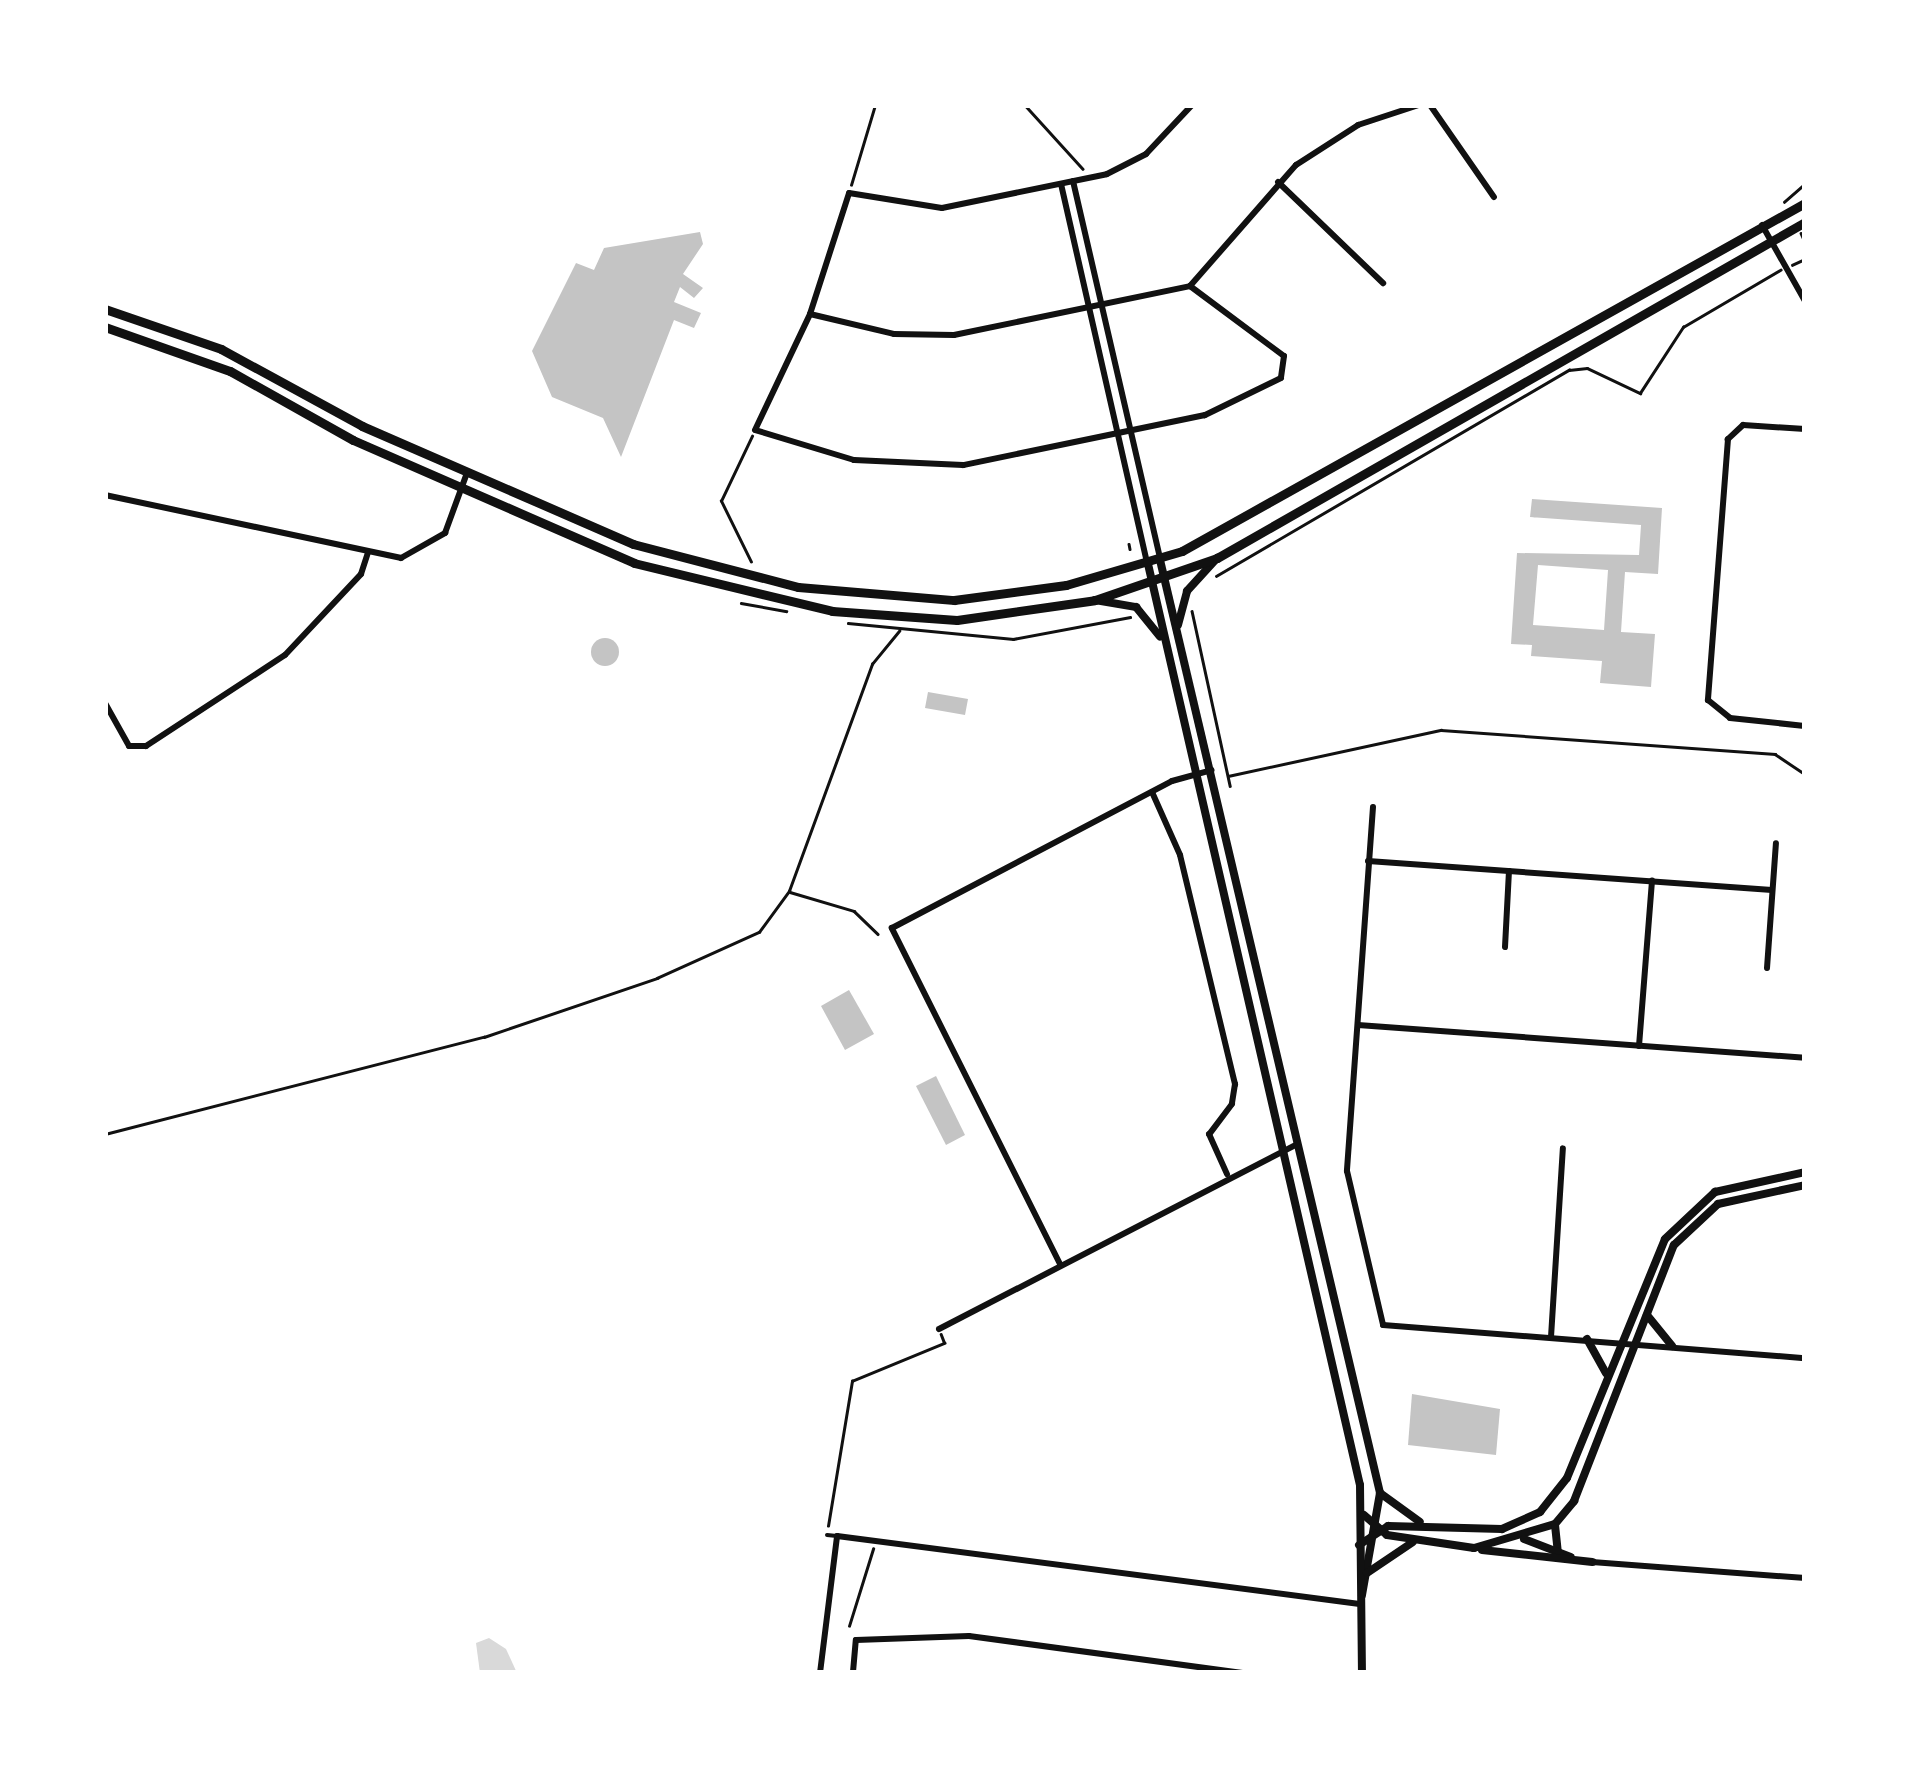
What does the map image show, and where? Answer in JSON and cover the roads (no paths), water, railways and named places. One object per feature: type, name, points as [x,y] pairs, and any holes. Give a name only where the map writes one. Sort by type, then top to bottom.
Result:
[{"type":"main road","points":[[105,309],[221,348],[467,473],[633,544],[844,595],[980,598],[1160,560],[1294,495],[1762,224],[1805,203]]},
{"type":"main road","points":[[105,327],[230,371],[461,490],[634,563],[817,608],[958,620],[1095,600],[1165,580],[1217,558],[1770,240],[1802,227]]},
{"type":"street","points":[[1190,286],[1284,356],[1287,368],[1228,408],[1118,435],[963,465],[900,465],[755,430],[810,314],[849,192],[942,208],[1086,179],[1146,154],[1192,105]]},
{"type":"street","points":[[810,314],[944,336],[1090,310],[1190,286],[1278,182],[1331,139],[1419,105]]},
{"type":"street","points":[[1430,105],[1494,197]]},
{"type":"street","points":[[1073,182],[1380,1493],[1377,1531],[1360,1604]]},
{"type":"street","points":[[1278,182],[1383,283]]},
{"type":"street","points":[[1061,184],[1362,1511],[1362,1673]]},
{"type":"street","points":[[1762,224],[1805,301]]},
{"type":"street","points":[[1805,429],[1732,427],[1725,456],[1708,700],[1730,718],[1805,726]]},
{"type":"street","points":[[105,496],[402,558],[433,546],[467,473]]},
{"type":"street","points":[[105,703],[129,746],[146,746],[285,655],[360,574],[368,552]]},
{"type":"street","points":[[1178,626],[1187,590],[1217,558]]},
{"type":"street","points":[[1095,600],[1136,608],[1167,655]]},
{"type":"street","points":[[1060,1264],[892,928],[1152,792],[1194,773],[1212,770]]},
{"type":"street","points":[[1152,792],[1180,855],[1234,1084],[1232,1104],[1209,1134],[1226,1174]]},
{"type":"street","points":[[1373,807],[1346,1171],[1383,1326],[1636,1342],[1805,1358]]},
{"type":"street","points":[[1768,968],[1776,843]]},
{"type":"street","points":[[1368,861],[1772,890]]},
{"type":"street","points":[[1505,947],[1510,871]]},
{"type":"street","points":[[1638,1046],[1652,881]]},
{"type":"street","points":[[1358,1025],[1805,1058]]},
{"type":"street","points":[[939,1329],[1226,1174],[1296,1145]]},
{"type":"street","points":[[1550,1336],[1563,1148]]},
{"type":"street","points":[[1359,1545],[1377,1531],[1429,1524],[1520,1524],[1566,1478],[1664,1239],[1687,1213],[1743,1181],[1805,1172]]},
{"type":"street","points":[[1474,1548],[1524,1539],[1555,1524],[1574,1501],[1646,1312],[1693,1223],[1743,1193],[1805,1185]]},
{"type":"street","points":[[1646,1312],[1672,1346]]},
{"type":"street","points":[[1587,1339],[1606,1375]]},
{"type":"street","points":[[1380,1493],[1402,1517],[1429,1524]]},
{"type":"street","points":[[1362,1511],[1377,1531],[1413,1542],[1533,1557],[1805,1578]]},
{"type":"street","points":[[1520,1524],[1533,1557]]},
{"type":"street","points":[[1555,1524],[1558,1554]]},
{"type":"street","points":[[820,1673],[837,1536],[1360,1604]]},
{"type":"street","points":[[1524,1539],[1558,1554],[1592,1562]]},
{"type":"street","points":[[1367,1573],[1413,1542]]},
{"type":"street","points":[[852,1672],[856,1640],[969,1636],[1243,1673]]},
{"type":"lane","points":[[827,1532],[837,1536]]}]
